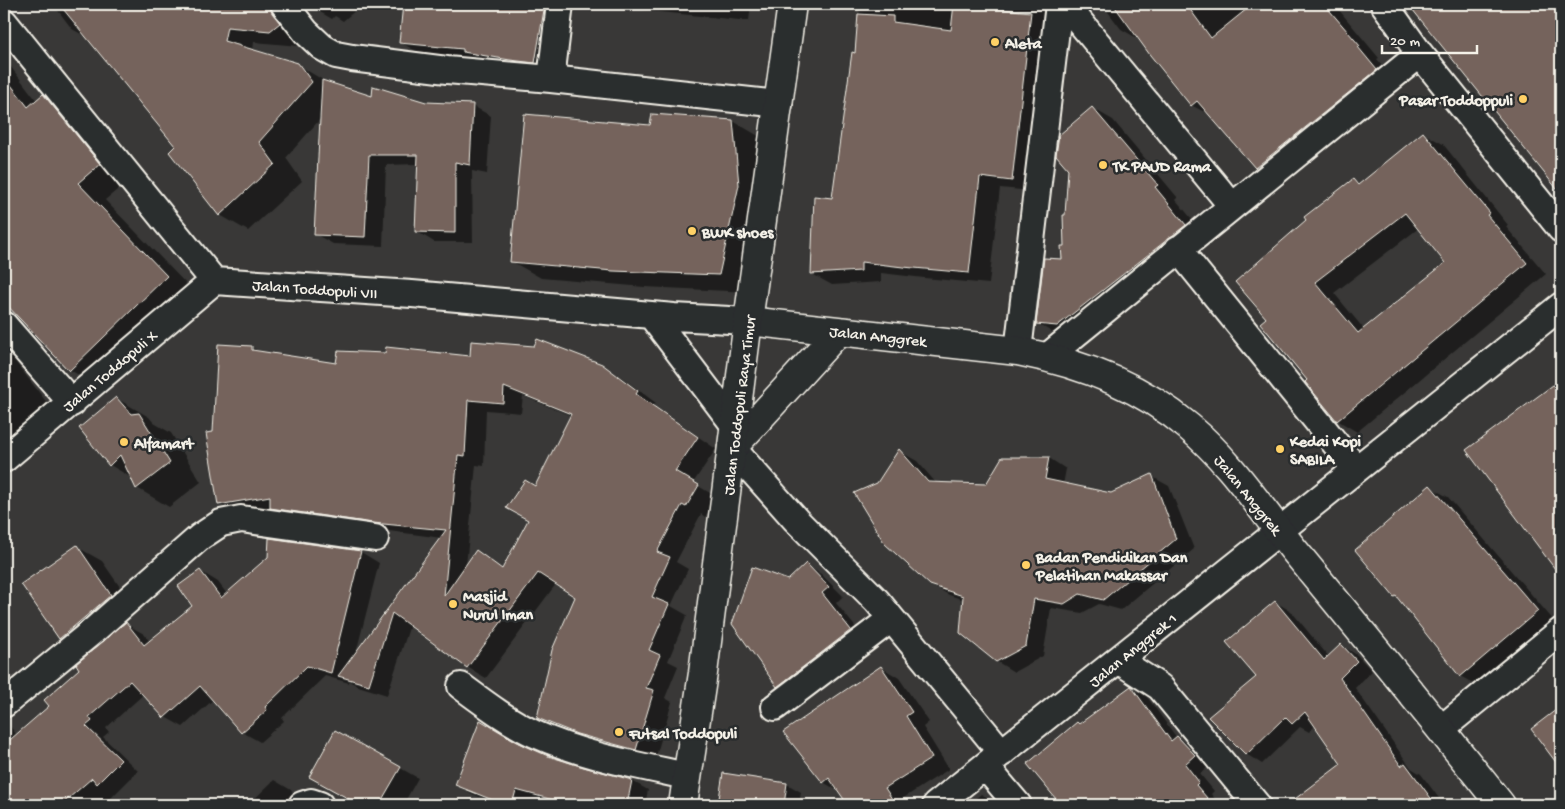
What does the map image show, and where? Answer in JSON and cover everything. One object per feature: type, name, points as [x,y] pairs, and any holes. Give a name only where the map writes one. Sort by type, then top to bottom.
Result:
[{"type":"street","points":[[284,4],[322,47],[336,55],[447,70],[551,79],[779,104]]},
{"type":"street","points":[[551,79],[560,4]]},
{"type":"street","name":"Jalan Toddopuli Raya Timur","points":[[683,805],[703,673],[748,322],[792,4]]},
{"type":"street","points":[[1018,351],[1059,4]]},
{"type":"street","points":[[1065,4],[1232,206]]},
{"type":"street","points":[[1384,4],[1420,54],[1561,229]]},
{"type":"street","points":[[4,22],[214,281]]},
{"type":"street","points":[[1047,357],[1420,54]]},
{"type":"street","points":[[1178,249],[1356,469]]},
{"type":"street","name":"Jalan Toddopuli VII","points":[[214,281],[412,294],[748,322]]},
{"type":"street","name":"Jalan Toddopuli X","points":[[4,459],[214,281]]},
{"type":"street","name":"Jalan Anggrek 1","points":[[936,805],[1561,306]]},
{"type":"street","points":[[651,315],[734,437],[796,520],[876,601],[891,619],[993,759],[1018,805]]},
{"type":"street","name":"Jalan Anggrek","points":[[748,322],[1018,351],[1047,357],[1089,370],[1148,398],[1189,427],[1235,473],[1279,532],[1501,805]]},
{"type":"street","points":[[4,325],[72,403]]},
{"type":"street","points":[[734,437],[839,331]]},
{"type":"street","points":[[7,693],[93,631],[200,537],[222,523],[241,519],[375,538]]},
{"type":"street","points":[[776,707],[891,619]]},
{"type":"street","points":[[1441,729],[1561,631]]},
{"type":"street","points":[[1118,660],[1160,688],[1257,805]]},
{"type":"street","points":[[461,686],[486,704],[534,733],[563,746],[597,756],[687,776]]},
{"type":"street","points":[[302,805],[311,802],[320,805]]},
{"type":"building","points":[[59,4],[269,4],[272,13],[280,23],[270,31],[227,27],[224,41],[298,63],[312,82],[259,142],[275,164],[219,216],[169,152],[175,146]]},
{"type":"building","points":[[403,4],[545,4],[535,63],[463,52],[463,49],[399,43]]},
{"type":"building","points":[[954,4],[1031,12],[1012,181],[980,177],[969,273],[861,262],[861,271],[811,274],[814,196],[832,198],[852,52],[855,53],[858,14],[893,16],[893,22],[951,30]]},
{"type":"building","points":[[1113,4],[1186,4],[1211,38],[1253,4],[1324,4],[1360,46],[1358,47],[1377,70],[1255,168],[1197,101],[1191,106],[1150,55]]},
{"type":"building","name":"Pasar Toddoppuli","points":[[1408,4],[1561,4],[1561,194]]},
{"type":"building","points":[[4,76],[28,107],[43,94],[100,164],[78,183],[167,276],[69,371],[4,302]]},
{"type":"building","points":[[322,80],[372,96],[373,86],[426,102],[473,104],[470,165],[455,162],[455,233],[415,232],[418,155],[369,155],[365,237],[314,235]]},
{"type":"building","points":[[1092,107],[1158,185],[1155,187],[1186,225],[1057,326],[1036,324],[1044,258],[1062,259],[1061,246],[1064,246],[1063,215],[1065,215],[1068,169],[1056,155],[1059,135]]},
{"type":"building","points":[[524,114],[650,125],[652,114],[733,120],[739,185],[719,275],[613,271],[510,262]]},
{"type":"building","points":[[1423,132],[1490,213],[1487,215],[1527,263],[1337,421],[1305,382],[1307,380],[1260,323],[1266,318],[1235,282],[1306,220],[1304,217],[1353,179],[1358,185]],"holes":[[[1405,213],[1445,263],[1358,333],[1315,282]]]},
{"type":"building","points":[[537,339],[602,364],[638,391],[636,394],[698,437],[675,471],[699,485],[686,507],[682,505],[657,552],[670,557],[652,597],[669,604],[649,650],[660,655],[646,688],[654,690],[636,750],[577,734],[537,718],[552,650],[575,597],[538,573],[467,668],[392,613],[369,685],[338,676],[446,530],[373,523],[270,508],[270,496],[218,505],[206,433],[213,432],[218,344],[252,346],[252,350],[336,363],[338,351],[385,353],[386,347],[470,356],[471,341],[534,346]],"holes":[[[504,387],[571,414],[535,486],[525,480],[506,508],[528,520],[502,569],[476,550],[444,596],[458,455],[465,456],[468,400],[503,403]]]},
{"type":"building","points":[[1561,379],[1561,577],[1466,450]]},
{"type":"building","name":"Alfamart","points":[[116,397],[131,414],[139,413],[170,463],[136,489],[120,455],[109,466],[79,428]]},
{"type":"building","name":"Badan Pendidikan Dan Pelatihan Makassar","points":[[899,449],[928,482],[986,484],[1002,457],[1049,457],[1045,479],[1111,493],[1152,474],[1176,539],[1103,600],[1080,594],[1064,604],[1034,599],[1026,646],[996,662],[960,633],[963,596],[930,585],[885,544],[854,493],[877,483]]},
{"type":"building","points":[[1430,485],[1538,611],[1460,677],[1396,596],[1394,597],[1355,550]]},
{"type":"building","points":[[269,538],[361,551],[331,673],[307,666],[265,707],[267,710],[241,733],[200,686],[164,718],[130,681],[89,717],[92,721],[86,726],[121,760],[97,784],[92,778],[61,805],[4,805],[4,745],[49,706],[44,700],[79,669],[76,664],[126,622],[144,645],[192,606],[178,586],[200,570],[221,598],[268,557]]},
{"type":"building","points":[[77,545],[111,595],[59,639],[21,584]]},
{"type":"building","points":[[806,563],[829,587],[822,593],[851,630],[777,687],[732,624],[752,567],[788,580]]},
{"type":"building","points":[[1275,601],[1324,660],[1341,644],[1357,661],[1340,678],[1401,766],[1405,763],[1436,805],[1287,805],[1341,764],[1305,712],[1292,724],[1285,717],[1246,755],[1208,717],[1256,677],[1226,642]]},
{"type":"building","points":[[881,666],[912,712],[906,716],[932,758],[885,788],[896,805],[848,805],[829,778],[823,783],[783,732]]},
{"type":"building","points":[[1131,686],[1171,741],[1177,736],[1195,755],[1185,764],[1199,782],[1196,785],[1213,805],[1061,805],[1027,764],[1077,722],[1079,724]]},
{"type":"building","points":[[1561,706],[1561,769],[1531,729]]},
{"type":"building","points":[[480,720],[519,743],[548,756],[632,780],[627,805],[572,805],[516,790],[512,805],[505,805],[455,785]]},
{"type":"building","points":[[335,730],[401,767],[379,805],[360,805],[309,777]]},
{"type":"building","points":[[723,773],[787,783],[784,805],[718,805]]},
{"type":"place","name":"Aleta","points":[[995,42]]},
{"type":"place","name":"Pasar Toddoppuli","points":[[1523,99]]},
{"type":"place","name":"TK PAUD Rama","points":[[1103,165]]},
{"type":"place","name":"BWK shoes","points":[[692,231]]},
{"type":"place","name":"Alfamart","points":[[124,442]]},
{"type":"place","name":"Kedai Kopi SABILA","points":[[1280,449]]},
{"type":"place","name":"Badan Pendidikan Dan Pelatihan Makassar","points":[[1026,565]]},
{"type":"place","name":"Masjid Nurul Iman","points":[[453,604]]},
{"type":"place","name":"Futsal Toddopuli","points":[[619,732]]}]
